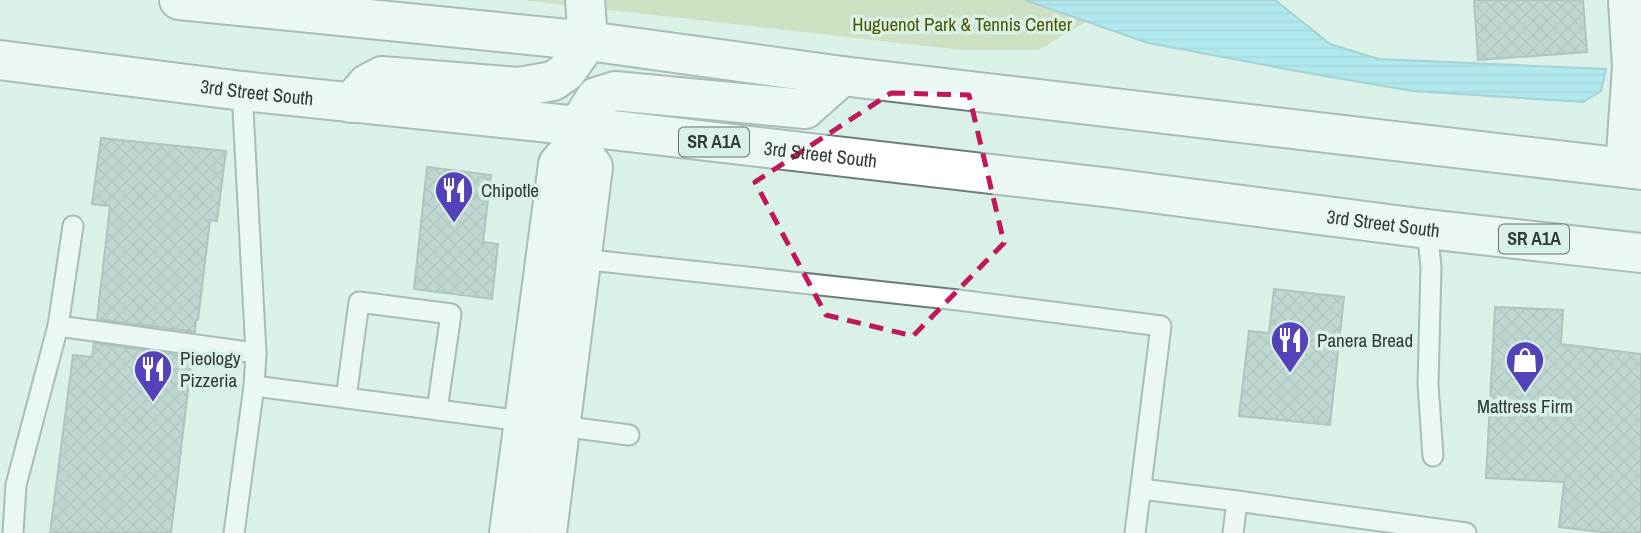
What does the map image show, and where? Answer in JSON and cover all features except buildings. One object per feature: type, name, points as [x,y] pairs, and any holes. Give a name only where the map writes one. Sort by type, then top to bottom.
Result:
[{"type":"main road","points":[[179,0],[588,41],[842,76],[1633,169],[1628,0]]},
{"type":"main road","points":[[351,103],[367,84],[382,76],[519,87],[553,81],[566,72],[588,41],[585,0]]},
{"type":"main road","name":"3rd Street South","points":[[0,60],[577,134],[1112,188],[1427,229],[1641,253]]},
{"type":"main road","points":[[547,533],[542,424],[558,164],[596,97],[615,91],[805,109],[842,76]]},
{"type":"main road","points":[[509,533],[542,424],[581,259],[593,167],[577,134]]},
{"type":"lane","points":[[234,533],[256,353],[242,91]]},
{"type":"lane","points":[[13,533],[16,485],[58,326],[73,226]]},
{"type":"lane","points":[[1427,229],[1431,267],[1428,385],[1433,456]]},
{"type":"lane","points":[[581,259],[958,300],[1161,326],[1135,533]]},
{"type":"lane","points":[[346,398],[359,302],[451,314],[438,410]]},
{"type":"lane","points":[[58,326],[256,353]]},
{"type":"lane","points":[[254,386],[629,435]]},
{"type":"lane","points":[[1141,489],[1466,533]]},
{"type":"lane","points":[[1233,533],[1237,501]]},
{"type":"highlighted area","points":[[891,93],[969,95],[1004,243],[913,336],[826,315],[755,182]]},
{"type":"green space","name":"Huguenot Park & Tennis Center","points":[[523,0],[1025,0],[1086,22],[1038,50],[961,50]]},
{"type":"water","points":[[1025,0],[1275,0],[1330,44],[1379,59],[1606,69],[1601,91],[1583,102],[1413,91],[1148,43]]},
{"type":"place","name":"Chipotle","points":[[454,224]]},
{"type":"place","name":"Panera Bread","points":[[1290,374]]},
{"type":"place","name":"Mattress Firm","points":[[1525,394]]},
{"type":"place","name":"Pieology Pizzeria","points":[[153,403]]}]
